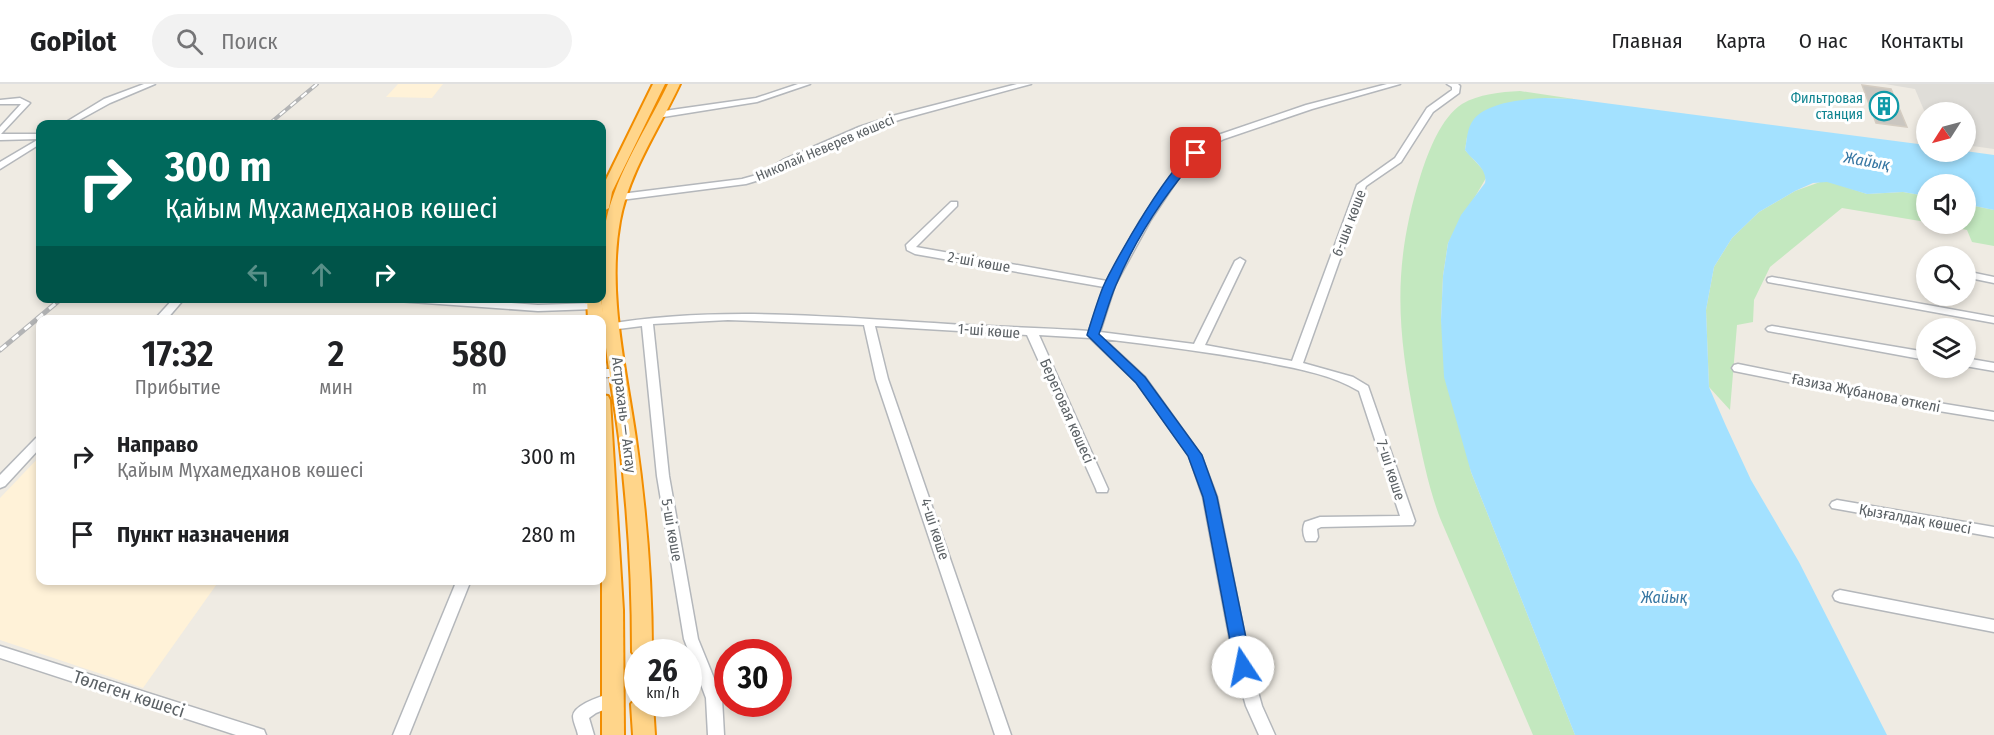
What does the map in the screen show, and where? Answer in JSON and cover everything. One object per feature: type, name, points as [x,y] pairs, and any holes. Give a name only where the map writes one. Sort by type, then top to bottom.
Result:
[{"type":"highway","points":[[653,84],[658,106]]},
{"type":"highway","name":"Астрахань — Актау","points":[[642,639],[643,612],[634,494],[619,373],[607,327],[609,243],[613,219],[658,106],[659,84]]},
{"type":"highway","name":"Астрахань — Актау","points":[[606,192],[658,106],[676,84]]},
{"type":"highway","name":"Астрахань — Актау","points":[[606,476],[613,610],[613,735]]},
{"type":"highway","points":[[643,717],[644,735]]},
{"type":"street","points":[[74,120],[107,101],[151,84]]},
{"type":"street","points":[[658,106],[757,100],[806,84]]},
{"type":"street","name":"Николай Неверев көшесі","points":[[621,197],[743,182],[763,176],[786,162],[862,129],[899,117],[1028,84]]},
{"type":"street","points":[[1267,735],[1254,706],[1243,667],[1210,497],[1195,455],[1140,380],[1093,335],[1110,285],[1145,221],[1185,162],[1206,145],[1221,137],[1365,87],[1396,84]]},
{"type":"street","name":"6-шы көше","points":[[1297,364],[1362,185],[1398,160],[1430,110],[1456,91],[1456,86],[1451,84]]},
{"type":"street","points":[[0,102],[20,100],[26,103],[0,132]]},
{"type":"street","points":[[0,137],[36,136]]},
{"type":"street","points":[[0,166],[36,144]]},
{"type":"street","name":"2-ші көше","points":[[954,204],[911,245],[911,248],[915,251],[1110,285]]},
{"type":"street","points":[[1198,348],[1240,261]]},
{"type":"street","points":[[1976,276],[1994,280]]},
{"type":"street","points":[[1772,280],[1994,320]]},
{"type":"street","points":[[164,315],[175,303]]},
{"type":"street","points":[[462,303],[538,308],[595,308]]},
{"type":"street","points":[[496,303],[501,306]]},
{"type":"street","name":"1-ші көше","points":[[607,327],[646,321],[726,317],[1093,335],[1198,348],[1297,364],[1361,384]]},
{"type":"street","name":"5-шi көше","points":[[646,321],[663,476],[691,639],[714,698],[716,735]]},
{"type":"street","name":"4-шi көше","points":[[869,323],[882,379],[1003,735]]},
{"type":"street","points":[[1772,329],[1916,354]]},
{"type":"street","name":"Береговая көшесі","points":[[1032,333],[1102,489]]},
{"type":"street","points":[[1976,364],[1994,367]]},
{"type":"street","name":"Ғазиза Жұбанова өткелі","points":[[1738,368],[1902,401],[1994,416]]},
{"type":"street","points":[[606,373],[619,373]]},
{"type":"street","name":"7-шi көше","points":[[1311,537],[1310,526],[1320,522],[1408,521],[1361,384]]},
{"type":"street","points":[[0,483],[36,445]]},
{"type":"street","name":"Қызғалдақ көшесі","points":[[1836,505],[1994,532]]},
{"type":"street","points":[[400,735],[462,585]]},
{"type":"street","points":[[1840,596],[1994,626]]},
{"type":"street","name":"Төлеген көшесі","points":[[0,652],[258,735]]},
{"type":"street","points":[[586,735],[581,716],[590,708],[613,699]]},
{"type":"shaded area","points":[[398,84],[443,84],[432,98],[386,97]]},
{"type":"shaded area","points":[[1885,84],[1994,84],[1994,149],[1976,147],[1976,102],[1920,102],[1915,89]]},
{"type":"shaded area","points":[[36,460],[36,585],[216,585],[143,688],[0,640],[0,498]]},
{"type":"green space","points":[[1520,91],[1574,99],[1545,98],[1467,137],[1465,150],[1484,171],[1486,178],[1448,243],[1443,276],[1441,320],[1471,472],[1575,735],[1533,735],[1440,518],[1415,421],[1401,326],[1400,297],[1405,238],[1421,174],[1437,135],[1448,117],[1462,104],[1483,96]]},
{"type":"green space","points":[[1820,182],[1831,182],[1867,194],[1903,192],[1916,194],[1916,220],[1842,208],[1770,267],[1754,300],[1753,322],[1737,325],[1730,410],[1709,387],[1706,310],[1714,267],[1732,238],[1759,212],[1795,191]]},
{"type":"green space","points":[[1976,206],[1994,210],[1994,246],[1972,242],[1969,234],[1976,234]]},
{"type":"water","name":"Жайық","points":[[1545,98],[1574,99],[1916,144],[1916,162],[1976,162],[1976,153],[1994,155],[1994,210],[1976,206],[1976,174],[1916,174],[1916,194],[1903,192],[1867,194],[1827,182],[1813,183],[1795,191],[1759,212],[1732,238],[1714,267],[1706,310],[1709,387],[1751,480],[1799,562],[1887,735],[1575,735],[1471,472],[1444,377],[1441,320],[1443,276],[1448,243],[1461,215],[1485,183],[1482,169],[1465,150],[1470,126],[1480,113],[1498,105]]},
{"type":"building","name":"Фильтровая станция","points":[[1862,85],[1891,89],[1907,127],[1876,123]]},
{"type":"railway","points":[[274,120],[317,84]]},
{"type":"railway","points":[[42,315],[56,303]]},
{"type":"railway","points":[[0,350],[36,320]]},
{"type":"place","name":"Фильтровая станция","points":[[1884,106]]},
{"type":"route","points":[[1196,153],[1185,162],[1145,221],[1110,285],[1093,335],[1140,380],[1195,455],[1210,497],[1243,667]]}]
